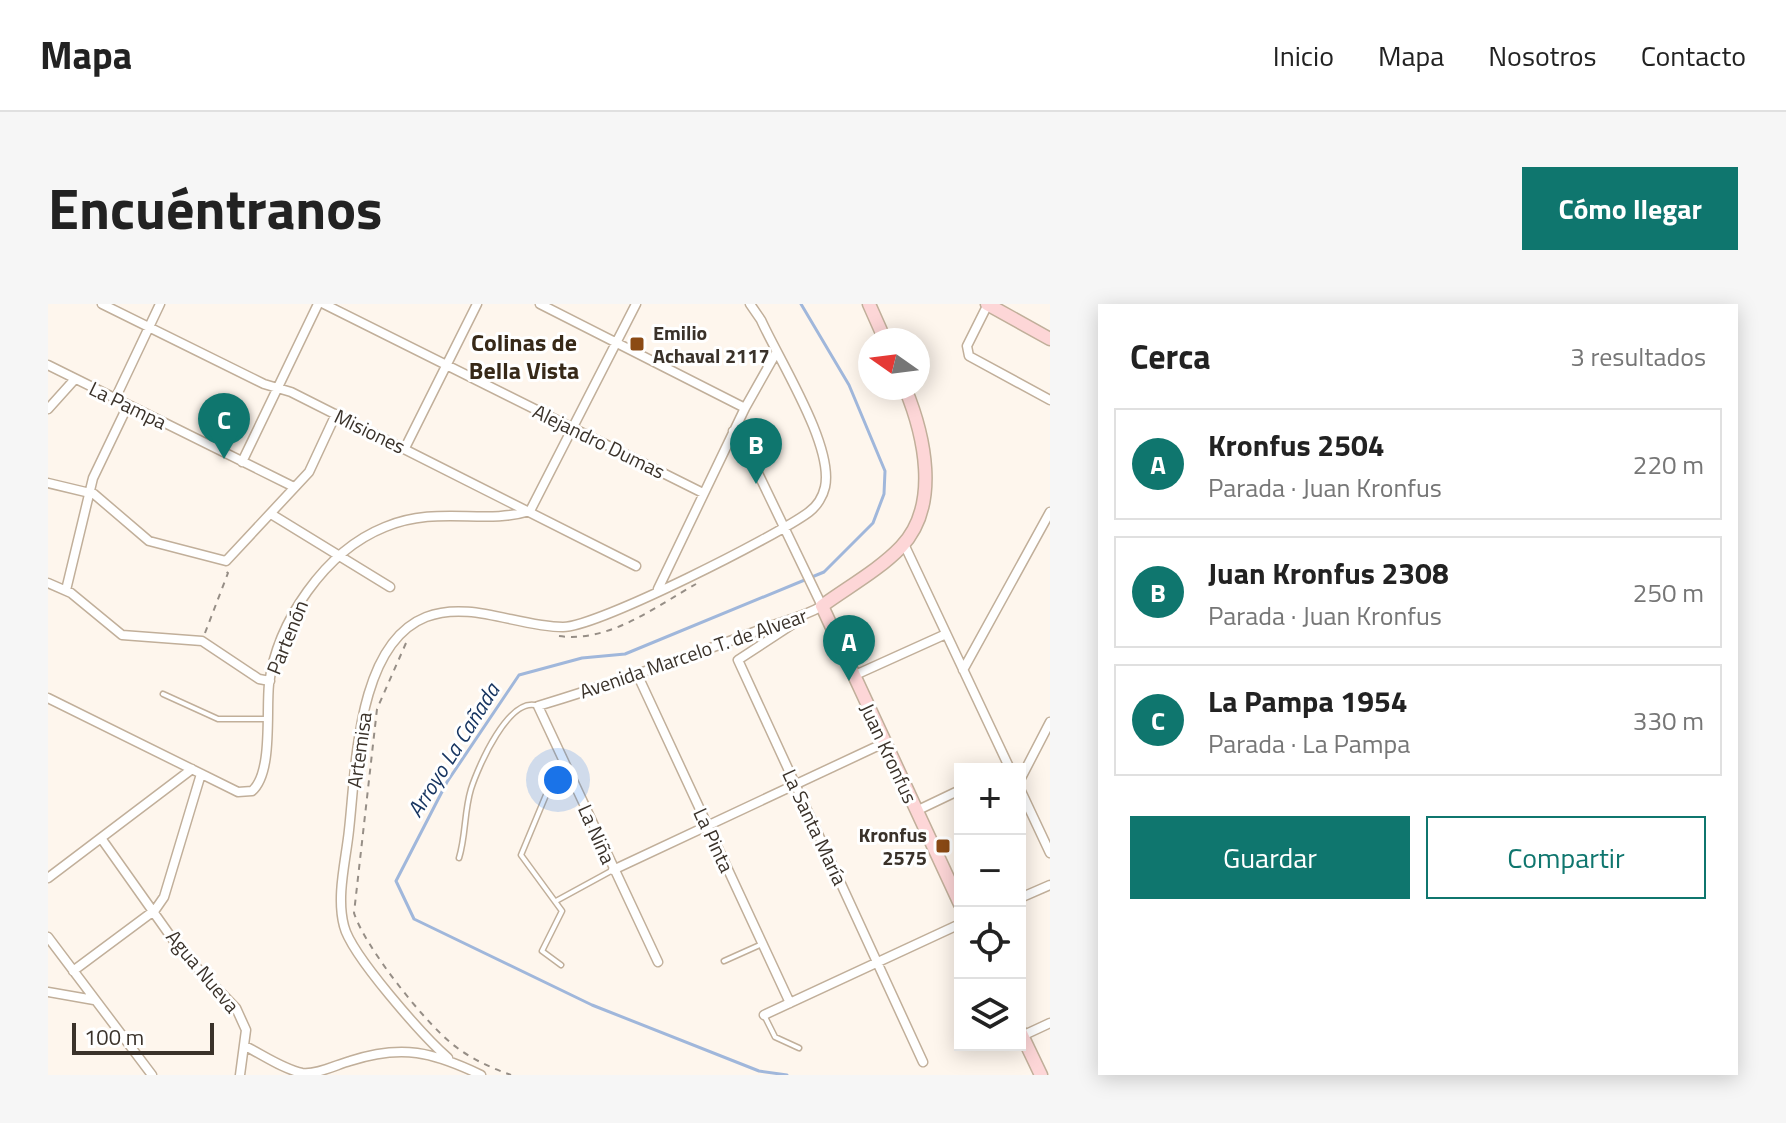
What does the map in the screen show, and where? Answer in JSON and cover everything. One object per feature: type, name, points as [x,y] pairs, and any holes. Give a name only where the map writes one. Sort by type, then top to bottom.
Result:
[{"type":"main road","points":[[869,304],[880,328]]},
{"type":"main road","points":[[987,304],[1050,339]]},
{"type":"main road","name":"Avenida Marcelo T. de Alvear","points":[[822,606],[904,544],[917,519],[926,478],[917,423],[909,400]]},
{"type":"main road","name":"Juan Kronfus","points":[[822,606],[954,891]]},
{"type":"main road","points":[[1026,1044],[1041,1075]]},
{"type":"street","name":"Misiones","points":[[102,304],[336,414],[636,566]]},
{"type":"street","points":[[115,399],[160,304]]},
{"type":"street","points":[[242,462],[321,304]]},
{"type":"street","name":"Alejandro Dumas","points":[[321,304],[703,493]]},
{"type":"street","points":[[405,448],[477,304]]},
{"type":"street","points":[[540,304],[745,408]]},
{"type":"street","points":[[530,511],[636,304]]},
{"type":"street","name":"Artemisa","points":[[448,1058],[406,1012],[353,944],[343,925],[342,895],[361,721],[373,682],[399,634],[425,617],[461,612],[554,626],[576,626],[785,527],[816,505],[825,487],[826,463],[822,445],[750,304]]},
{"type":"street","points":[[987,304],[967,346],[969,356],[1050,400]]},
{"type":"street","points":[[658,589],[733,431],[776,353]]},
{"type":"street","name":"La Pampa","points":[[48,365],[294,487]]},
{"type":"street","points":[[48,409],[75,379]]},
{"type":"street","points":[[66,590],[88,492],[128,405]]},
{"type":"street","points":[[48,483],[88,492],[149,541],[226,561],[314,464],[336,414]]},
{"type":"street","name":"Juan Kronfus","points":[[733,431],[743,442],[822,606]]},
{"type":"street","name":"Partenón","points":[[201,774],[238,792],[256,788],[264,766],[270,681],[299,602],[323,571],[373,533],[395,523],[435,514],[507,515],[530,511]]},
{"type":"street","points":[[963,670],[1050,512]]},
{"type":"street","points":[[271,514],[390,587]]},
{"type":"street","points":[[904,544],[1005,763]]},
{"type":"street","points":[[48,583],[66,590],[122,635],[202,641],[259,679],[270,681]]},
{"type":"street","name":"Avenida Marcelo T. de Alvear","points":[[538,706],[638,676],[765,627],[800,619],[822,606]]},
{"type":"street","name":"La Santa María","points":[[800,619],[738,660],[923,1062]]},
{"type":"street","points":[[853,676],[946,634]]},
{"type":"street","name":"La Pinta","points":[[638,676],[790,1003]]},
{"type":"street","points":[[48,698],[201,774],[164,897],[155,910],[73,971]]},
{"type":"street","name":"La Niña","points":[[538,706],[658,962]]},
{"type":"street","points":[[1026,768],[1050,722]]},
{"type":"street","points":[[613,870],[884,743]]},
{"type":"street","points":[[48,878],[192,769]]},
{"type":"street","points":[[916,811],[954,793]]},
{"type":"street","points":[[1026,802],[1050,853]]},
{"type":"street","name":"Agua Nueva","points":[[101,838],[155,910],[181,951],[236,1008],[246,1030],[240,1075]]},
{"type":"street","points":[[1026,895],[1050,885]]},
{"type":"street","points":[[764,1015],[954,927]]},
{"type":"street","points":[[48,937],[152,1075]]},
{"type":"street","points":[[48,992],[95,1000]]},
{"type":"street","points":[[1026,1031],[1050,1023]]},
{"type":"street","points":[[245,1046],[307,1073],[389,1052],[420,1052],[448,1058],[481,1075]]},
{"type":"lane","points":[[163,694],[215,718],[267,719]]},
{"type":"lane","points":[[459,858],[472,788],[498,733],[519,708],[525,704],[538,706]]},
{"type":"lane","points":[[561,965],[542,951],[562,911],[521,855],[551,783],[569,773]]},
{"type":"lane","points":[[556,901],[613,870]]},
{"type":"lane","points":[[724,961],[762,944]]},
{"type":"lane","points":[[764,1015],[775,1037],[799,1048]]},
{"type":"path","points":[[202,641],[228,573],[223,570],[226,561]]},
{"type":"waterway","name":"Arroyo La Cañada","points":[[787,1075],[759,1071],[592,1005],[414,919],[396,881],[447,782],[519,675],[582,658],[625,654],[824,572],[873,523],[884,494],[885,471],[849,385],[801,304]]},
{"type":"place","name":"Emilio Achaval 2117","points":[[637,344]]},
{"type":"place","name":"La Pampa 1954","points":[[224,459]]},
{"type":"place","name":"Juan Kronfus 2308","points":[[756,484]]},
{"type":"place","name":"Kronfus 2504","points":[[849,681]]},
{"type":"place","name":"Kronfus 2575","points":[[943,846]]},
{"type":"district","name":"Colinas de Bella Vista","points":[[524,356]]}]
